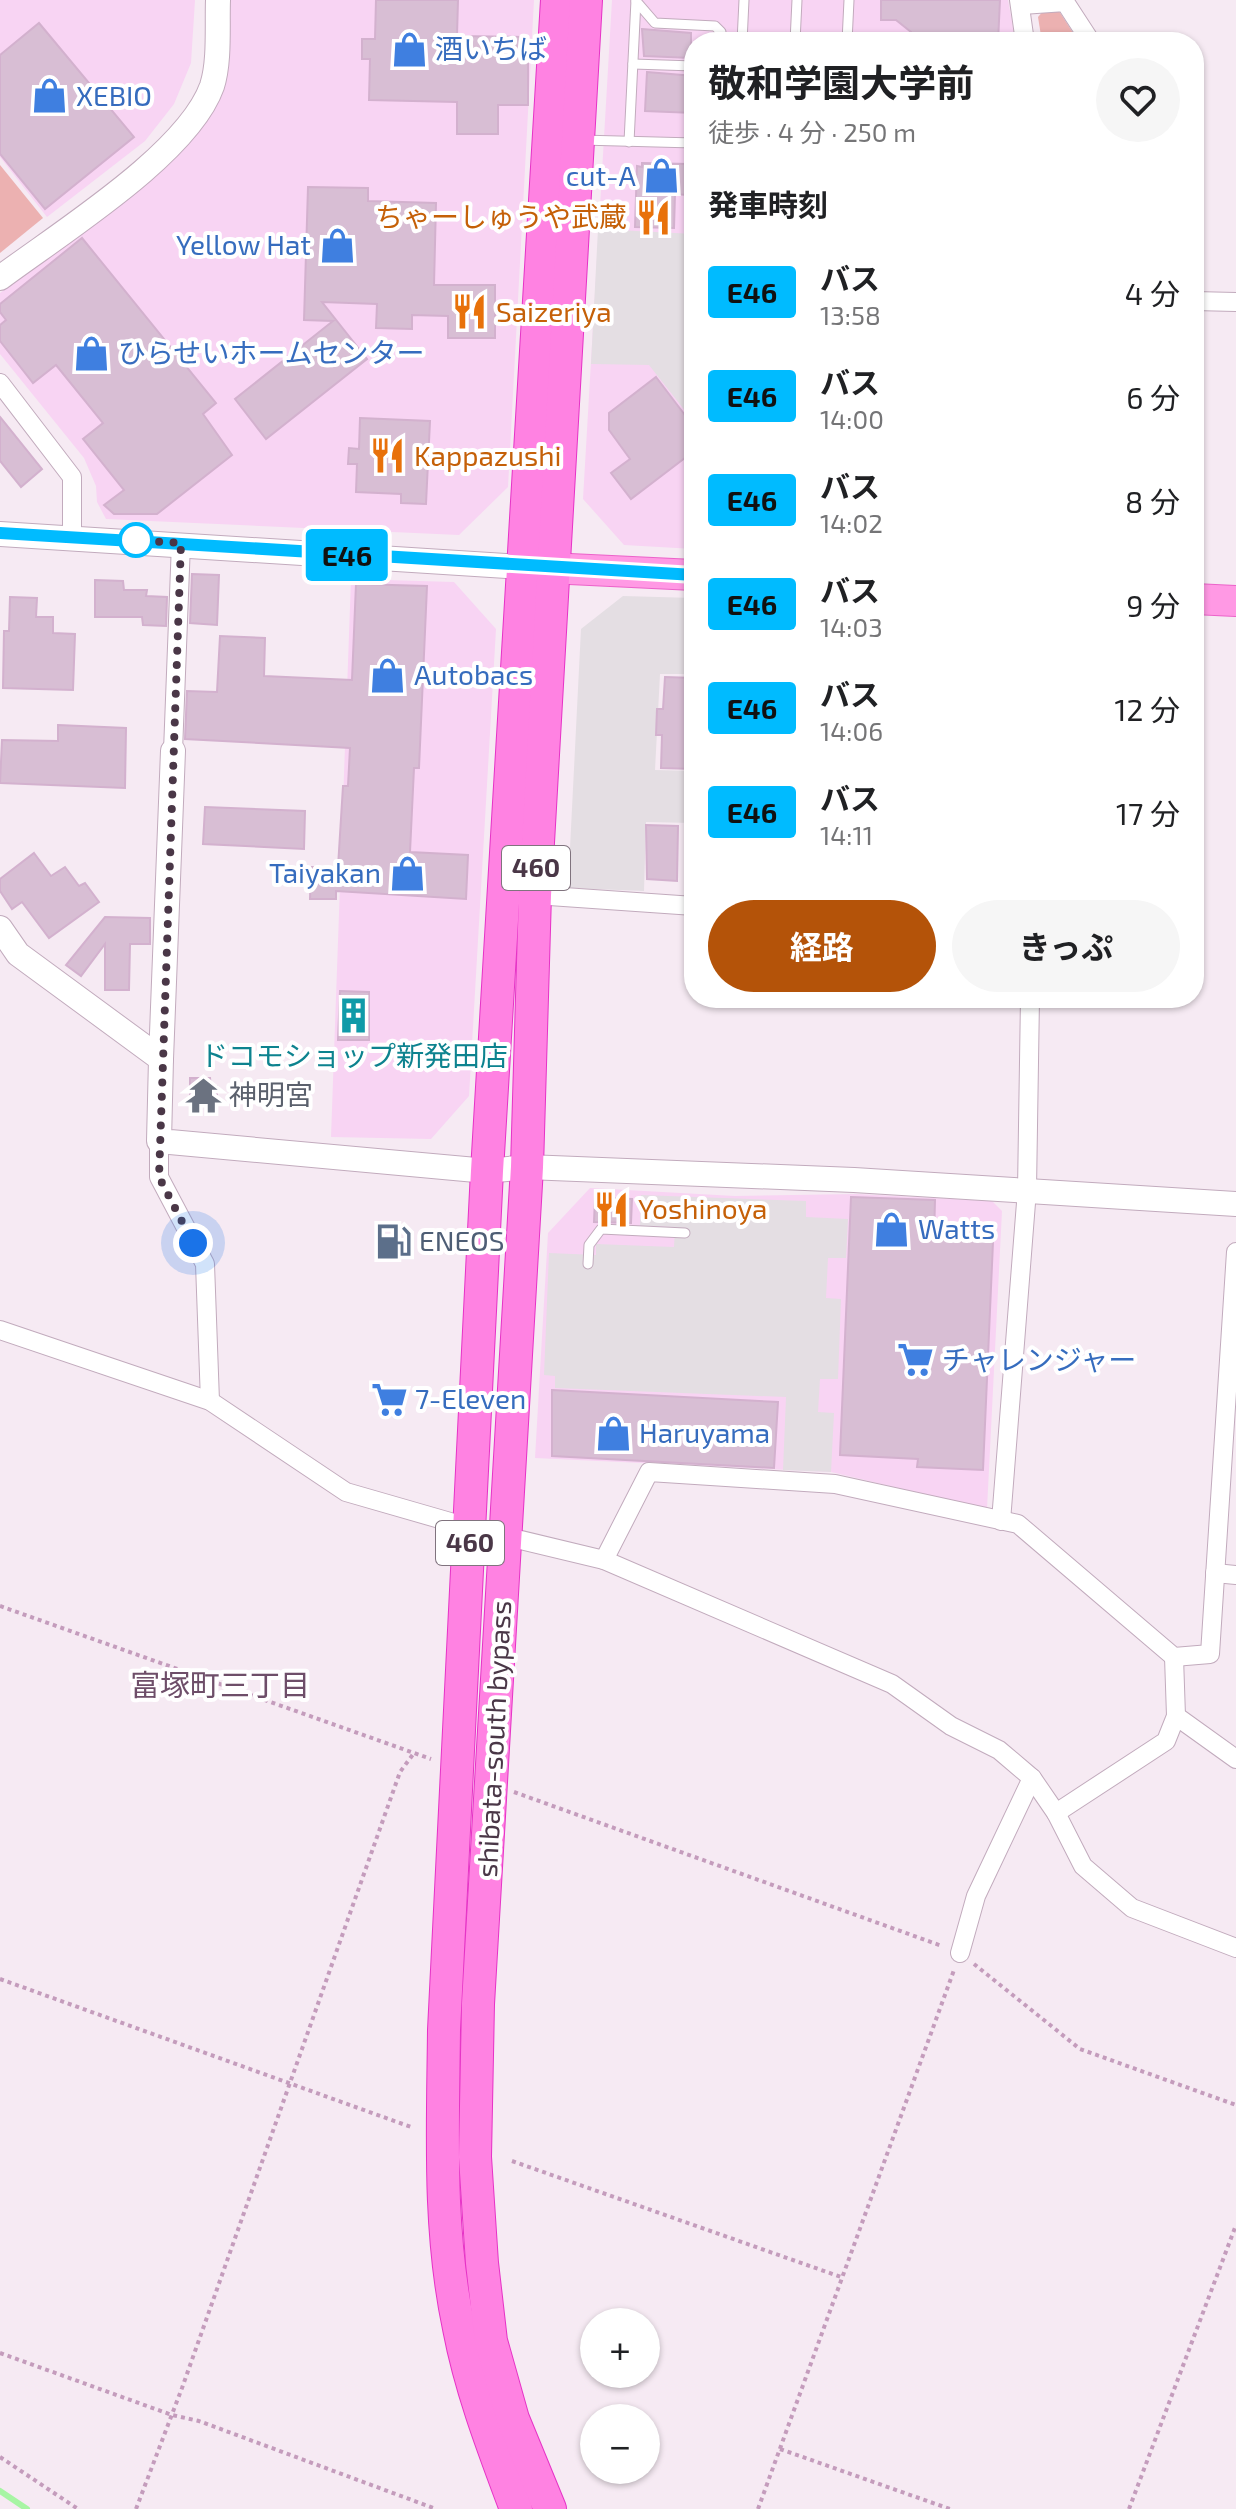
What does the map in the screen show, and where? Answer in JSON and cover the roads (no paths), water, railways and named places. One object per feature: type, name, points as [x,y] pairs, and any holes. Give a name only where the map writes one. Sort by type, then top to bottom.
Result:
[{"type":"highway","name":"shibata-south bypass","points":[[516,2509],[483,2422],[459,2329],[449,2264],[443,2167],[444,2030],[487,1171],[557,0]]},
{"type":"highway","name":"shibata-south bypass","points":[[550,2509],[513,2419],[491,2341],[475,2157],[478,2004],[527,1167],[535,895],[586,0]]},
{"type":"main road","points":[[522,567],[684,574]]},
{"type":"main road","points":[[1204,599],[1236,601]]},
{"type":"street","points":[[0,278],[165,154],[198,117],[213,83],[218,0]]},
{"type":"street","points":[[1024,32],[1020,2],[1065,2],[1084,32]]},
{"type":"street","points":[[1204,301],[1236,302]]},
{"type":"street","points":[[0,383],[72,477],[72,537]]},
{"type":"street","points":[[0,534],[181,543],[522,567]]},
{"type":"street","points":[[181,543],[159,1177],[205,1264],[210,1401]]},
{"type":"street","points":[[535,895],[684,905]]},
{"type":"street","points":[[0,928],[18,954],[161,1059]]},
{"type":"street","points":[[1001,1521],[1027,1190],[1030,1008]]},
{"type":"street","points":[[159,1141],[487,1171],[527,1167],[1027,1190],[1236,1204]]},
{"type":"street","points":[[604,1560],[649,1472],[835,1484],[1018,1524],[1174,1657],[1210,1654],[1215,1573],[1230,1450],[1236,1252]]},
{"type":"street","points":[[0,1330],[210,1401],[346,1492],[505,1537],[604,1560],[892,1684],[951,1726],[999,1750],[1032,1778],[1056,1813],[1083,1866],[1132,1908],[1236,1948]]},
{"type":"street","points":[[1215,1573],[1236,1575]]},
{"type":"street","points":[[1056,1813],[1166,1741],[1176,1716],[1174,1657]]},
{"type":"street","points":[[1176,1716],[1236,1759]]},
{"type":"street","points":[[960,1953],[976,1896],[1032,1778]]},
{"type":"lane","points":[[629,142],[636,0]]},
{"type":"lane","points":[[636,0],[655,23],[715,26],[721,32]]},
{"type":"lane","points":[[742,32],[744,0]]},
{"type":"lane","points":[[795,32],[797,0]]},
{"type":"lane","points":[[847,32],[849,0]]},
{"type":"lane","points":[[633,64],[684,66]]},
{"type":"lane","points":[[578,140],[684,143]]},
{"type":"lane","points":[[588,1264],[589,1245],[601,1229],[685,1233]]},
{"type":"waterway","points":[[0,2491],[27,2509]]},
{"type":"place","name":"酒いちば","points":[[409,49]]},
{"type":"place","name":"XEBIO","points":[[50,96]]},
{"type":"place","name":"cut-A","points":[[662,176]]},
{"type":"place","name":"ちゃーしゅうや武蔵","points":[[653,217]]},
{"type":"place","name":"Yellow Hat","points":[[337,245]]},
{"type":"place","name":"Saizeriya","points":[[470,312]]},
{"type":"place","name":"ひらせいホームセンター","points":[[92,353]]},
{"type":"place","name":"Kappazushi","points":[[388,456]]},
{"type":"place","name":"Autobacs","points":[[388,675]]},
{"type":"place","name":"Taiyakan","points":[[407,873]]},
{"type":"place","name":"ドコモショップ新発田店","points":[[354,1016]]},
{"type":"place","name":"神明宮","points":[[203,1095]]},
{"type":"place","name":"Yoshinoya","points":[[612,1209]]},
{"type":"place","name":"Watts","points":[[892,1229]]},
{"type":"place","name":"ENEOS","points":[[393,1241]]},
{"type":"place","name":"チャレンジャー","points":[[916,1360]]},
{"type":"place","name":"7-Eleven","points":[[389,1399]]},
{"type":"place","name":"Haruyama","points":[[613,1433]]},
{"type":"district","name":"富塚町三丁目","points":[[220,1686]]}]
